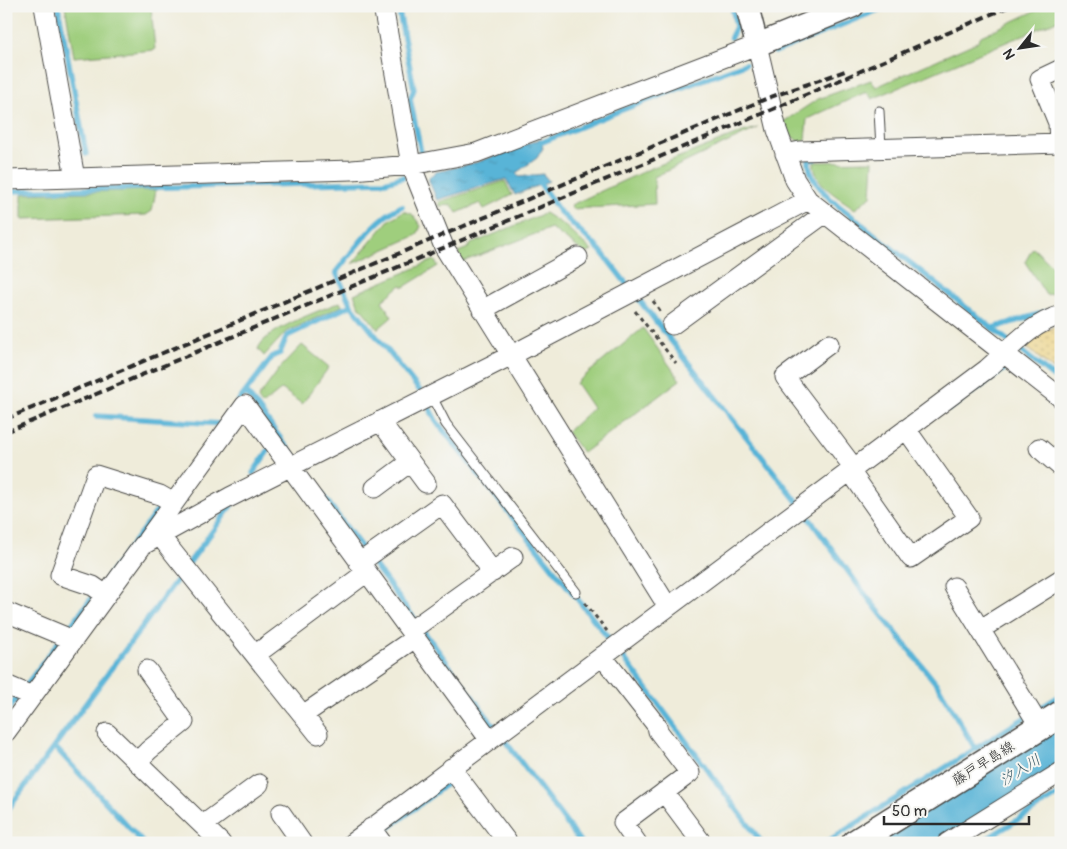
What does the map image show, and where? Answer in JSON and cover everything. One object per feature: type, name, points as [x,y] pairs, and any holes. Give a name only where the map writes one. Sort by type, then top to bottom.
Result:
[{"type":"main road","name":"藤戸早島線","points":[[855,843],[1041,717]]},
{"type":"street","points":[[44,6],[75,178]]},
{"type":"street","points":[[382,6],[411,165],[444,247],[668,607]]},
{"type":"street","points":[[747,6],[762,61],[771,110],[795,180],[808,200],[824,214],[1011,348],[1061,398]]},
{"type":"street","points":[[6,180],[352,170],[411,165],[476,153],[853,6]]},
{"type":"street","points":[[785,154],[800,151],[1060,143],[1058,123],[1040,79],[1061,69]]},
{"type":"street","points":[[143,545],[296,463],[512,355],[808,200]]},
{"type":"street","points":[[672,325],[824,214]]},
{"type":"street","points":[[482,310],[578,257]]},
{"type":"street","points":[[352,843],[377,836],[455,774],[494,735],[611,654],[668,607],[800,507],[853,474],[909,434],[1036,326],[1061,316]]},
{"type":"street","points":[[829,344],[785,377],[911,558],[969,518],[909,434]]},
{"type":"street","points":[[6,732],[21,691],[67,638],[101,591],[143,545],[168,499],[245,405],[273,444],[296,463],[494,735]]},
{"type":"street","points":[[380,421],[426,483]]},
{"type":"street","points":[[1039,448],[1060,465]]},
{"type":"street","points":[[375,488],[410,462]]},
{"type":"street","points":[[101,591],[60,575],[96,475],[168,499]]},
{"type":"street","points":[[255,655],[366,561],[442,504],[493,572]]},
{"type":"street","points":[[160,536],[318,734]]},
{"type":"street","points":[[303,715],[513,557]]},
{"type":"street","points":[[981,629],[1061,579]]},
{"type":"street","points":[[954,587],[1041,717]]},
{"type":"street","points":[[6,612],[67,638]]},
{"type":"street","points":[[611,654],[657,726],[658,731],[690,773],[623,823],[637,843]]},
{"type":"street","points":[[137,762],[184,722],[147,670]]},
{"type":"street","points":[[107,733],[221,843]]},
{"type":"street","points":[[947,843],[1061,772]]},
{"type":"street","points":[[455,774],[508,843]]},
{"type":"street","points":[[203,824],[259,784]]},
{"type":"street","points":[[664,792],[702,843]]},
{"type":"street","points":[[281,813],[302,843]]},
{"type":"lane","points":[[880,110],[881,148]]},
{"type":"lane","points":[[427,397],[576,592]]},
{"type":"path","points":[[633,292],[672,325]]},
{"type":"path","points":[[633,292],[676,363]]},
{"type":"path","points":[[576,592],[611,654]]},
{"type":"green space","points":[[65,6],[151,6],[155,50],[74,57]]},
{"type":"green space","points":[[1046,6],[1061,6],[1061,19],[872,99],[868,93],[864,93],[807,119],[805,140],[800,142],[788,134],[783,122],[818,99],[871,80],[876,87],[977,42],[981,36]]},
{"type":"green space","points":[[758,128],[654,177],[655,204],[572,209],[571,205],[649,169],[743,132]]},
{"type":"green space","points":[[873,161],[871,196],[855,209],[822,184],[815,170],[814,162]]},
{"type":"green space","points":[[505,181],[512,195],[484,209],[480,203],[457,213],[452,205],[440,206],[439,202]]},
{"type":"green space","points":[[156,190],[152,211],[146,215],[22,219],[22,194]]},
{"type":"green space","points":[[404,211],[412,214],[421,226],[417,235],[352,264],[389,220]]},
{"type":"green space","points":[[545,213],[565,226],[592,251],[586,254],[551,228],[462,262],[458,252],[468,248],[471,244]]},
{"type":"green space","points":[[1033,248],[1061,274],[1061,292],[1046,295],[1025,262]]},
{"type":"green space","points":[[434,260],[438,266],[404,287],[401,285],[382,301],[392,317],[378,329],[359,306],[354,294]]},
{"type":"green space","points":[[340,302],[342,306],[286,332],[264,356],[258,349],[271,334]]},
{"type":"green space","points":[[643,328],[680,380],[583,453],[567,432],[593,408],[576,383]]},
{"type":"green space","points":[[302,345],[329,367],[302,404],[282,389],[262,405],[258,398],[280,368]]},
{"type":"green space","points":[[1061,754],[1061,764],[934,843],[918,843]]},
{"type":"sand","points":[[1061,324],[1061,376],[1024,345],[1031,337]]},
{"type":"water","points":[[540,139],[543,148],[537,158],[516,173],[519,177],[543,174],[549,181],[515,195],[506,179],[437,200],[429,181],[429,177],[436,172],[478,162]]},
{"type":"waterway","points":[[58,6],[86,154]]},
{"type":"waterway","points":[[398,6],[414,89],[410,99],[421,152]]},
{"type":"waterway","points":[[731,37],[736,27],[732,6]]},
{"type":"waterway","points":[[775,52],[888,6]]},
{"type":"waterway","points":[[535,145],[745,64]]},
{"type":"waterway","points":[[814,159],[809,159],[810,171],[818,186],[830,199],[1061,383]]},
{"type":"waterway","points":[[6,191],[385,182],[403,177]]},
{"type":"waterway","points":[[535,183],[539,182],[559,211],[600,250],[795,499],[861,589],[938,686],[975,748]]},
{"type":"waterway","points":[[238,402],[273,356],[280,353],[287,336],[351,305],[336,272],[374,227],[402,206]]},
{"type":"waterway","points":[[351,305],[421,392],[436,421],[621,654],[610,662]]},
{"type":"waterway","points":[[993,328],[1046,312]]},
{"type":"waterway","points":[[949,409],[1007,367]]},
{"type":"waterway","points":[[246,392],[581,843]]},
{"type":"waterway","points":[[96,416],[222,424]]},
{"type":"waterway","points":[[253,473],[272,445]]},
{"type":"waterway","points":[[6,712],[161,506]]},
{"type":"waterway","points":[[6,812],[231,506]]},
{"type":"waterway","points":[[623,653],[621,654],[762,843]]},
{"type":"waterway","points":[[825,843],[1061,695]]},
{"type":"waterway","name":"汐入川","points":[[904,843],[1061,744]]},
{"type":"waterway","points":[[55,747],[143,843]]},
{"type":"waterway","points":[[369,843],[454,778]]},
{"type":"waterway","points":[[980,843],[1061,793]]},
{"type":"railway","points":[[6,432],[771,110],[1010,6]]},
{"type":"railway","points":[[6,419],[768,98],[845,71]]}]
